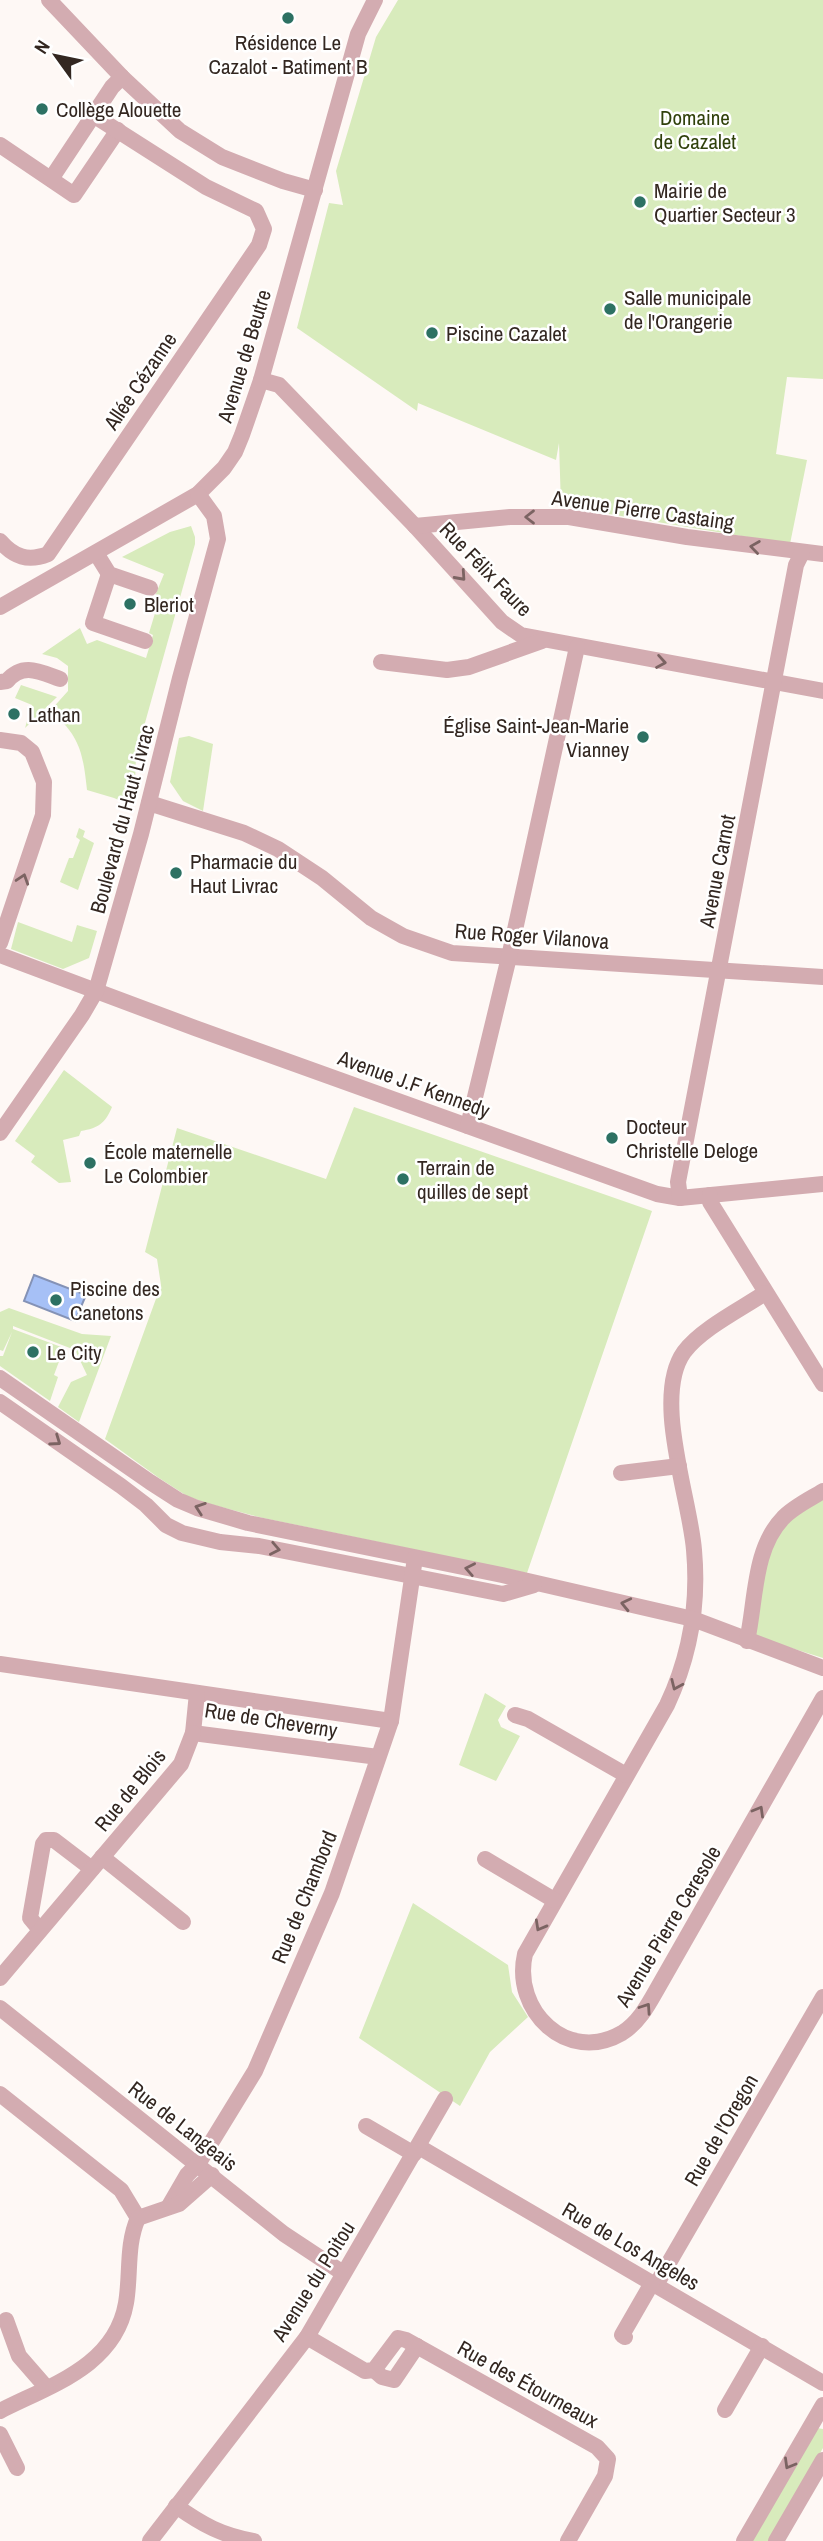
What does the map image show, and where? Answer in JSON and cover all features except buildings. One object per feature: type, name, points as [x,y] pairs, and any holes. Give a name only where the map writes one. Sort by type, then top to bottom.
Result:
[{"type":"street","points":[[49,0],[122,77],[180,131],[222,157],[283,181],[315,190]]},
{"type":"street","name":"Avenue de Beutre","points":[[0,607],[198,494],[214,480],[235,452],[261,380],[359,34],[376,0]]},
{"type":"street","points":[[51,180],[112,87],[122,77]]},
{"type":"street","points":[[0,145],[74,195],[118,130],[93,115]]},
{"type":"street","name":"Allée Cézanne","points":[[0,541],[10,553],[23,558],[36,559],[48,554],[259,245],[264,229],[256,211],[206,187],[118,130]]},
{"type":"street","name":"Rue Félix Faure","points":[[261,380],[279,385],[415,526],[502,622],[521,635],[823,691]]},
{"type":"street","name":"Boulevard du Haut Livrac","points":[[0,1133],[96,991],[149,803],[218,538],[214,516],[198,494]]},
{"type":"street","name":"Avenue Pierre Castaing","points":[[415,526],[510,517],[569,517],[823,554]]},
{"type":"street","points":[[96,553],[109,575],[150,589]]},
{"type":"street","name":"Avenue Carnot","points":[[680,1198],[678,1182],[796,565],[802,553]]},
{"type":"street","points":[[109,575],[93,623],[145,641]]},
{"type":"street","points":[[381,662],[447,670],[469,667],[545,640]]},
{"type":"street","points":[[468,1126],[509,957],[577,647]]},
{"type":"street","points":[[0,682],[7,681],[14,672],[29,669],[60,679]]},
{"type":"street","points":[[0,740],[21,743],[32,752],[44,782],[43,815],[0,943]]},
{"type":"street","name":"Rue Roger Vilanova","points":[[149,803],[244,833],[278,849],[322,878],[371,918],[411,940],[452,953],[823,977]]},
{"type":"street","name":"Avenue J.F Kennedy","points":[[0,955],[657,1194],[680,1198],[823,1184]]},
{"type":"street","points":[[710,1195],[710,1202],[823,1384]]},
{"type":"street","name":"Avenue Pierre Ceresole","points":[[765,1293],[706,1332],[690,1345],[679,1360],[671,1391],[674,1431],[694,1550],[693,1619],[683,1669],[675,1688],[525,1954],[524,1990],[534,2012],[544,2024],[564,2037],[583,2041],[602,2040],[619,2035],[634,2025],[646,2009],[823,1698]]},
{"type":"street","points":[[0,1378],[150,1482],[188,1504],[248,1523],[693,1619],[823,1668]]},
{"type":"street","points":[[0,1402],[137,1498],[166,1525],[182,1533],[503,1594],[536,1584]]},
{"type":"street","points":[[621,1474],[679,1466]]},
{"type":"street","points":[[137,1498],[150,1482]]},
{"type":"street","points":[[747,1641],[762,1555],[769,1537],[785,1516],[823,1491]]},
{"type":"street","points":[[244,1544],[248,1523]]},
{"type":"street","name":"Rue de Chambord","points":[[169,2206],[187,2175],[198,2164],[260,2058],[332,1893],[391,1721],[415,1558]]},
{"type":"street","name":"Rue de Cheverny","points":[[0,1664],[391,1721]]},
{"type":"street","name":"Rue de Cheverny","points":[[197,1693],[192,1733],[378,1757]]},
{"type":"street","points":[[515,1715],[528,1719],[626,1775]]},
{"type":"street","name":"Rue de Blois","points":[[0,1978],[181,1764],[192,1733]]},
{"type":"street","points":[[40,1930],[30,1918],[43,1844],[46,1840],[54,1840],[97,1863],[183,1922]]},
{"type":"street","points":[[485,1859],[554,1900]]},
{"type":"street","name":"Rue de l'Oregon","points":[[625,2337],[622,2335],[823,1997]]},
{"type":"street","name":"Rue de Langeais","points":[[0,2008],[284,2234],[343,2273]]},
{"type":"street","points":[[0,2094],[121,2190],[138,2218]]},
{"type":"street","name":"Avenue du Poitou","points":[[150,2541],[307,2337],[445,2099]]},
{"type":"street","name":"Rue de Los Angeles","points":[[366,2126],[416,2150],[823,2383]]},
{"type":"street","points":[[0,2411],[90,2364],[103,2352],[117,2331],[125,2304],[131,2235],[138,2218],[179,2204],[212,2175]]},
{"type":"street","points":[[6,2320],[19,2356],[46,2387]]},
{"type":"street","points":[[307,2337],[365,2371],[374,2370],[394,2381],[417,2346],[398,2338],[374,2370]]},
{"type":"street","name":"Rue des Étourneaux","points":[[417,2346],[597,2447],[608,2459],[605,2476],[568,2541]]},
{"type":"street","points":[[724,2410],[762,2346]]},
{"type":"street","points":[[744,2541],[823,2405]]},
{"type":"street","points":[[0,2434],[17,2468]]},
{"type":"street","points":[[776,2541],[823,2460]]},
{"type":"street","points":[[177,2506],[206,2527],[228,2536],[254,2541]]},
{"type":"green space","name":"Domaine de Cazalet","points":[[398,0],[823,0],[823,379],[787,377],[776,454],[807,460],[790,544],[561,506],[559,443],[556,460],[418,403],[417,411],[297,328],[329,203],[343,205],[336,171],[376,37]]},
{"type":"green space","points":[[191,526],[195,544],[136,755],[135,784],[130,805],[87,790],[84,765],[74,737],[50,711],[68,691],[68,666],[57,658],[42,654],[80,628],[87,644],[97,640],[146,658],[153,635],[149,633],[159,600],[155,596],[164,574],[122,557],[170,532]]},
{"type":"green space","points":[[21,685],[57,697],[25,728],[32,705],[15,698]]},
{"type":"green space","points":[[189,736],[213,744],[203,811],[183,801],[170,782],[179,738]]},
{"type":"green space","points":[[79,828],[85,831],[83,837],[94,843],[78,890],[60,882],[69,858],[73,858],[80,840],[76,837]]},
{"type":"green space","points":[[18,922],[72,942],[77,925],[97,931],[89,958],[63,969],[11,949]]},
{"type":"green space","points":[[64,1070],[112,1107],[107,1118],[100,1124],[81,1131],[79,1136],[63,1140],[71,1182],[59,1183],[31,1162],[35,1156],[15,1141]]},
{"type":"green space","points":[[354,1107],[652,1211],[527,1573],[263,1518],[206,1503],[187,1496],[105,1439],[161,1285],[157,1259],[145,1252],[177,1128],[326,1179]]},
{"type":"green space","points":[[9,1308],[82,1334],[111,1336],[79,1422],[58,1407],[71,1382],[87,1375],[75,1350],[13,1326],[13,1329],[64,1348],[54,1375],[58,1377],[50,1401],[0,1366],[0,1356],[3,1356],[12,1332],[3,1351],[0,1350],[0,1312]]},
{"type":"green space","points":[[823,1493],[823,1658],[750,1635],[766,1558],[787,1517]]},
{"type":"green space","points":[[485,1693],[506,1706],[498,1720],[501,1727],[520,1736],[496,1781],[459,1765]]},
{"type":"green space","points":[[413,1903],[508,1965],[512,1992],[528,2017],[490,2052],[460,2106],[359,2038]]},
{"type":"green space","points":[[817,2428],[823,2429],[823,2448],[769,2541],[748,2541]]},
{"type":"water","points":[[34,1275],[86,1295],[75,1321],[24,1301]]},
{"type":"place","name":"Résidence Le Cazalot - Batiment B","points":[[288,18]]},
{"type":"place","name":"Collège Alouette","points":[[42,109]]},
{"type":"place","name":"Mairie de Quartier Secteur 3","points":[[640,202]]},
{"type":"place","name":"Salle municipale de l'Orangerie","points":[[610,309]]},
{"type":"place","name":"Piscine Cazalet","points":[[432,333]]},
{"type":"place","name":"Bleriot","points":[[130,604]]},
{"type":"place","name":"Lathan","points":[[14,714]]},
{"type":"place","name":"Église Saint-Jean-Marie Vianney","points":[[643,737]]},
{"type":"place","name":"Pharmacie du Haut Livrac","points":[[176,873]]},
{"type":"place","name":"Docteur Christelle Deloge","points":[[612,1138]]},
{"type":"place","name":"École maternelle Le Colombier","points":[[90,1163]]},
{"type":"place","name":"Terrain de quilles de sept","points":[[403,1179]]},
{"type":"place","name":"Piscine des Canetons","points":[[56,1300]]},
{"type":"place","name":"Le City","points":[[33,1352]]}]
